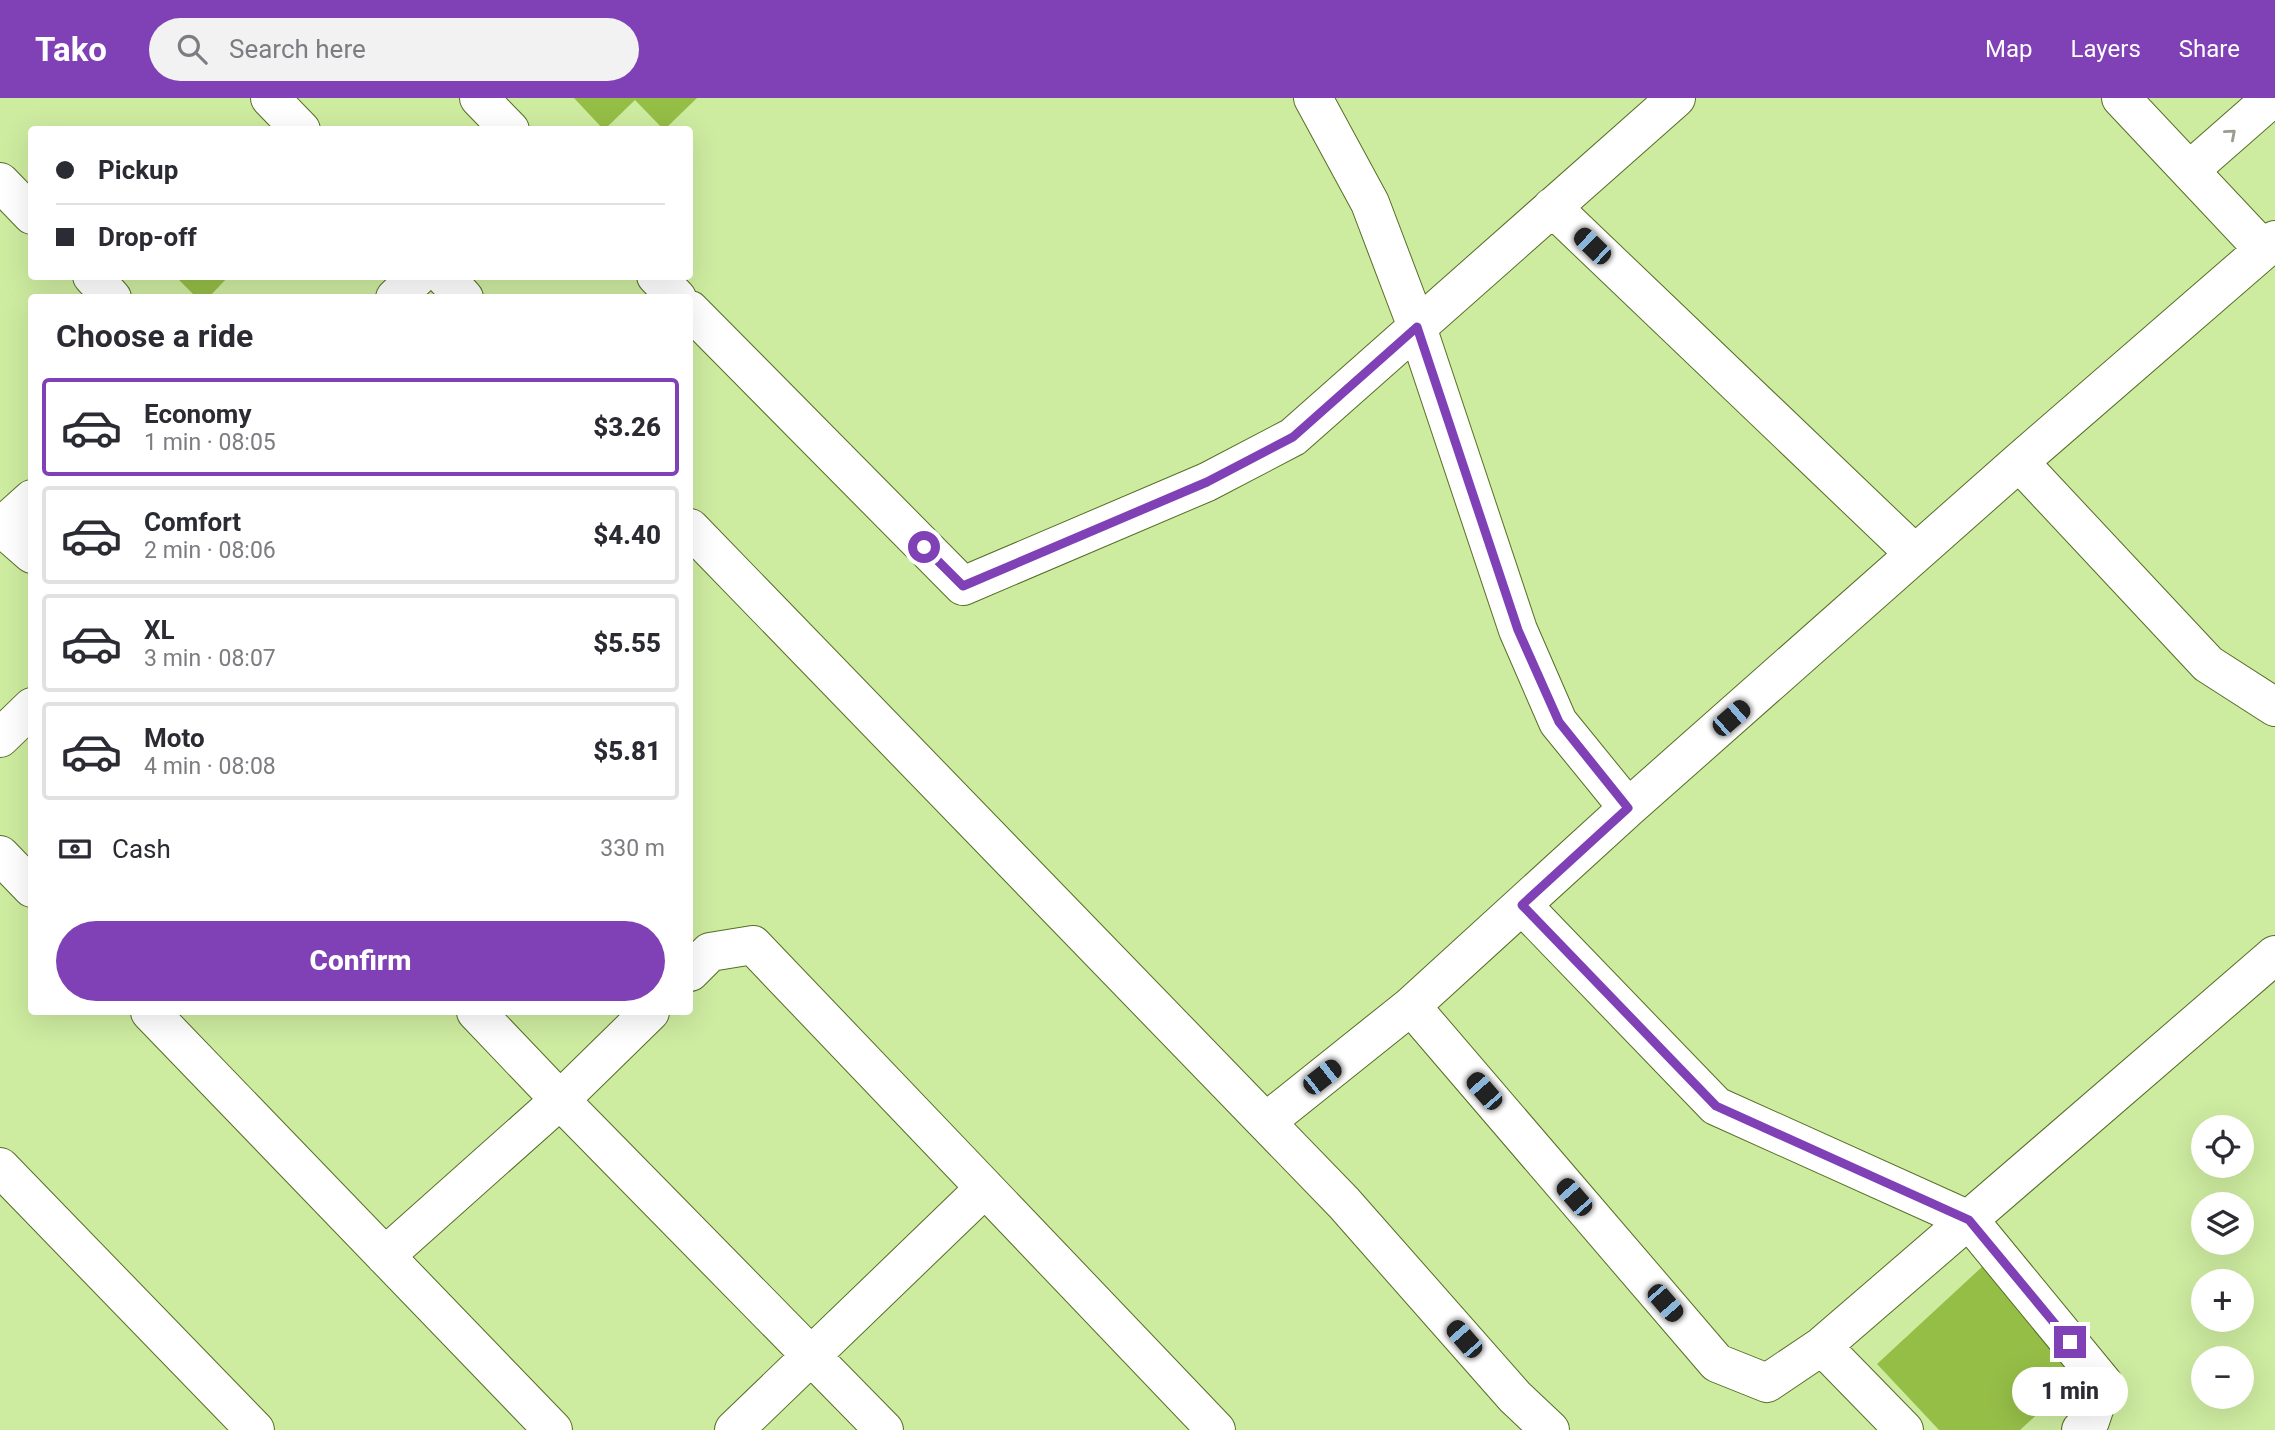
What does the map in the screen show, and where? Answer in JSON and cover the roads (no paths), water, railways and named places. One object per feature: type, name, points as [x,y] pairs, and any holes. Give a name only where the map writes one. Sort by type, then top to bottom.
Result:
[{"type":"street","points":[[270,98],[297,126]]},
{"type":"street","points":[[479,98],[506,126]]},
{"type":"street","points":[[1313,98],[1370,203],[1417,327],[1518,630],[1553,710],[1559,722],[1628,808]]},
{"type":"street","points":[[693,313],[963,586],[1207,482],[1293,437],[1676,98]]},
{"type":"street","points":[[1266,1122],[1411,1006],[1628,808],[2269,245],[2189,170],[2121,98]]},
{"type":"street","points":[[2189,170],[2272,98]]},
{"type":"street","points":[[0,182],[28,211]]},
{"type":"street","points":[[1552,207],[1915,554]]},
{"type":"street","points":[[96,280],[108,294]]},
{"type":"street","points":[[400,294],[414,280]]},
{"type":"street","points":[[448,280],[460,294]]},
{"type":"street","points":[[660,280],[673,294]]},
{"type":"street","points":[[2019,462],[2208,664],[2275,707]]},
{"type":"street","points":[[28,502],[1,526],[28,550]]},
{"type":"street","points":[[694,538],[1344,1203],[1515,1397],[1550,1430]]},
{"type":"street","points":[[0,738],[28,711]]},
{"type":"street","points":[[0,855],[28,884]]},
{"type":"street","points":[[1522,905],[1716,1106],[1969,1220],[2103,1383],[2090,1421],[2081,1430]]},
{"type":"street","points":[[693,969],[710,952],[754,944],[1216,1430]]},
{"type":"street","points":[[1411,1006],[1717,1363],[1767,1383],[1822,1346],[2275,955]]},
{"type":"street","points":[[153,1015],[552,1430]]},
{"type":"street","points":[[479,1015],[884,1430]]},
{"type":"street","points":[[385,1256],[560,1100],[634,1018]]},
{"type":"street","points":[[0,1167],[255,1430]]},
{"type":"street","points":[[734,1430],[985,1188]]},
{"type":"street","points":[[1822,1346],[1904,1430]]}]
